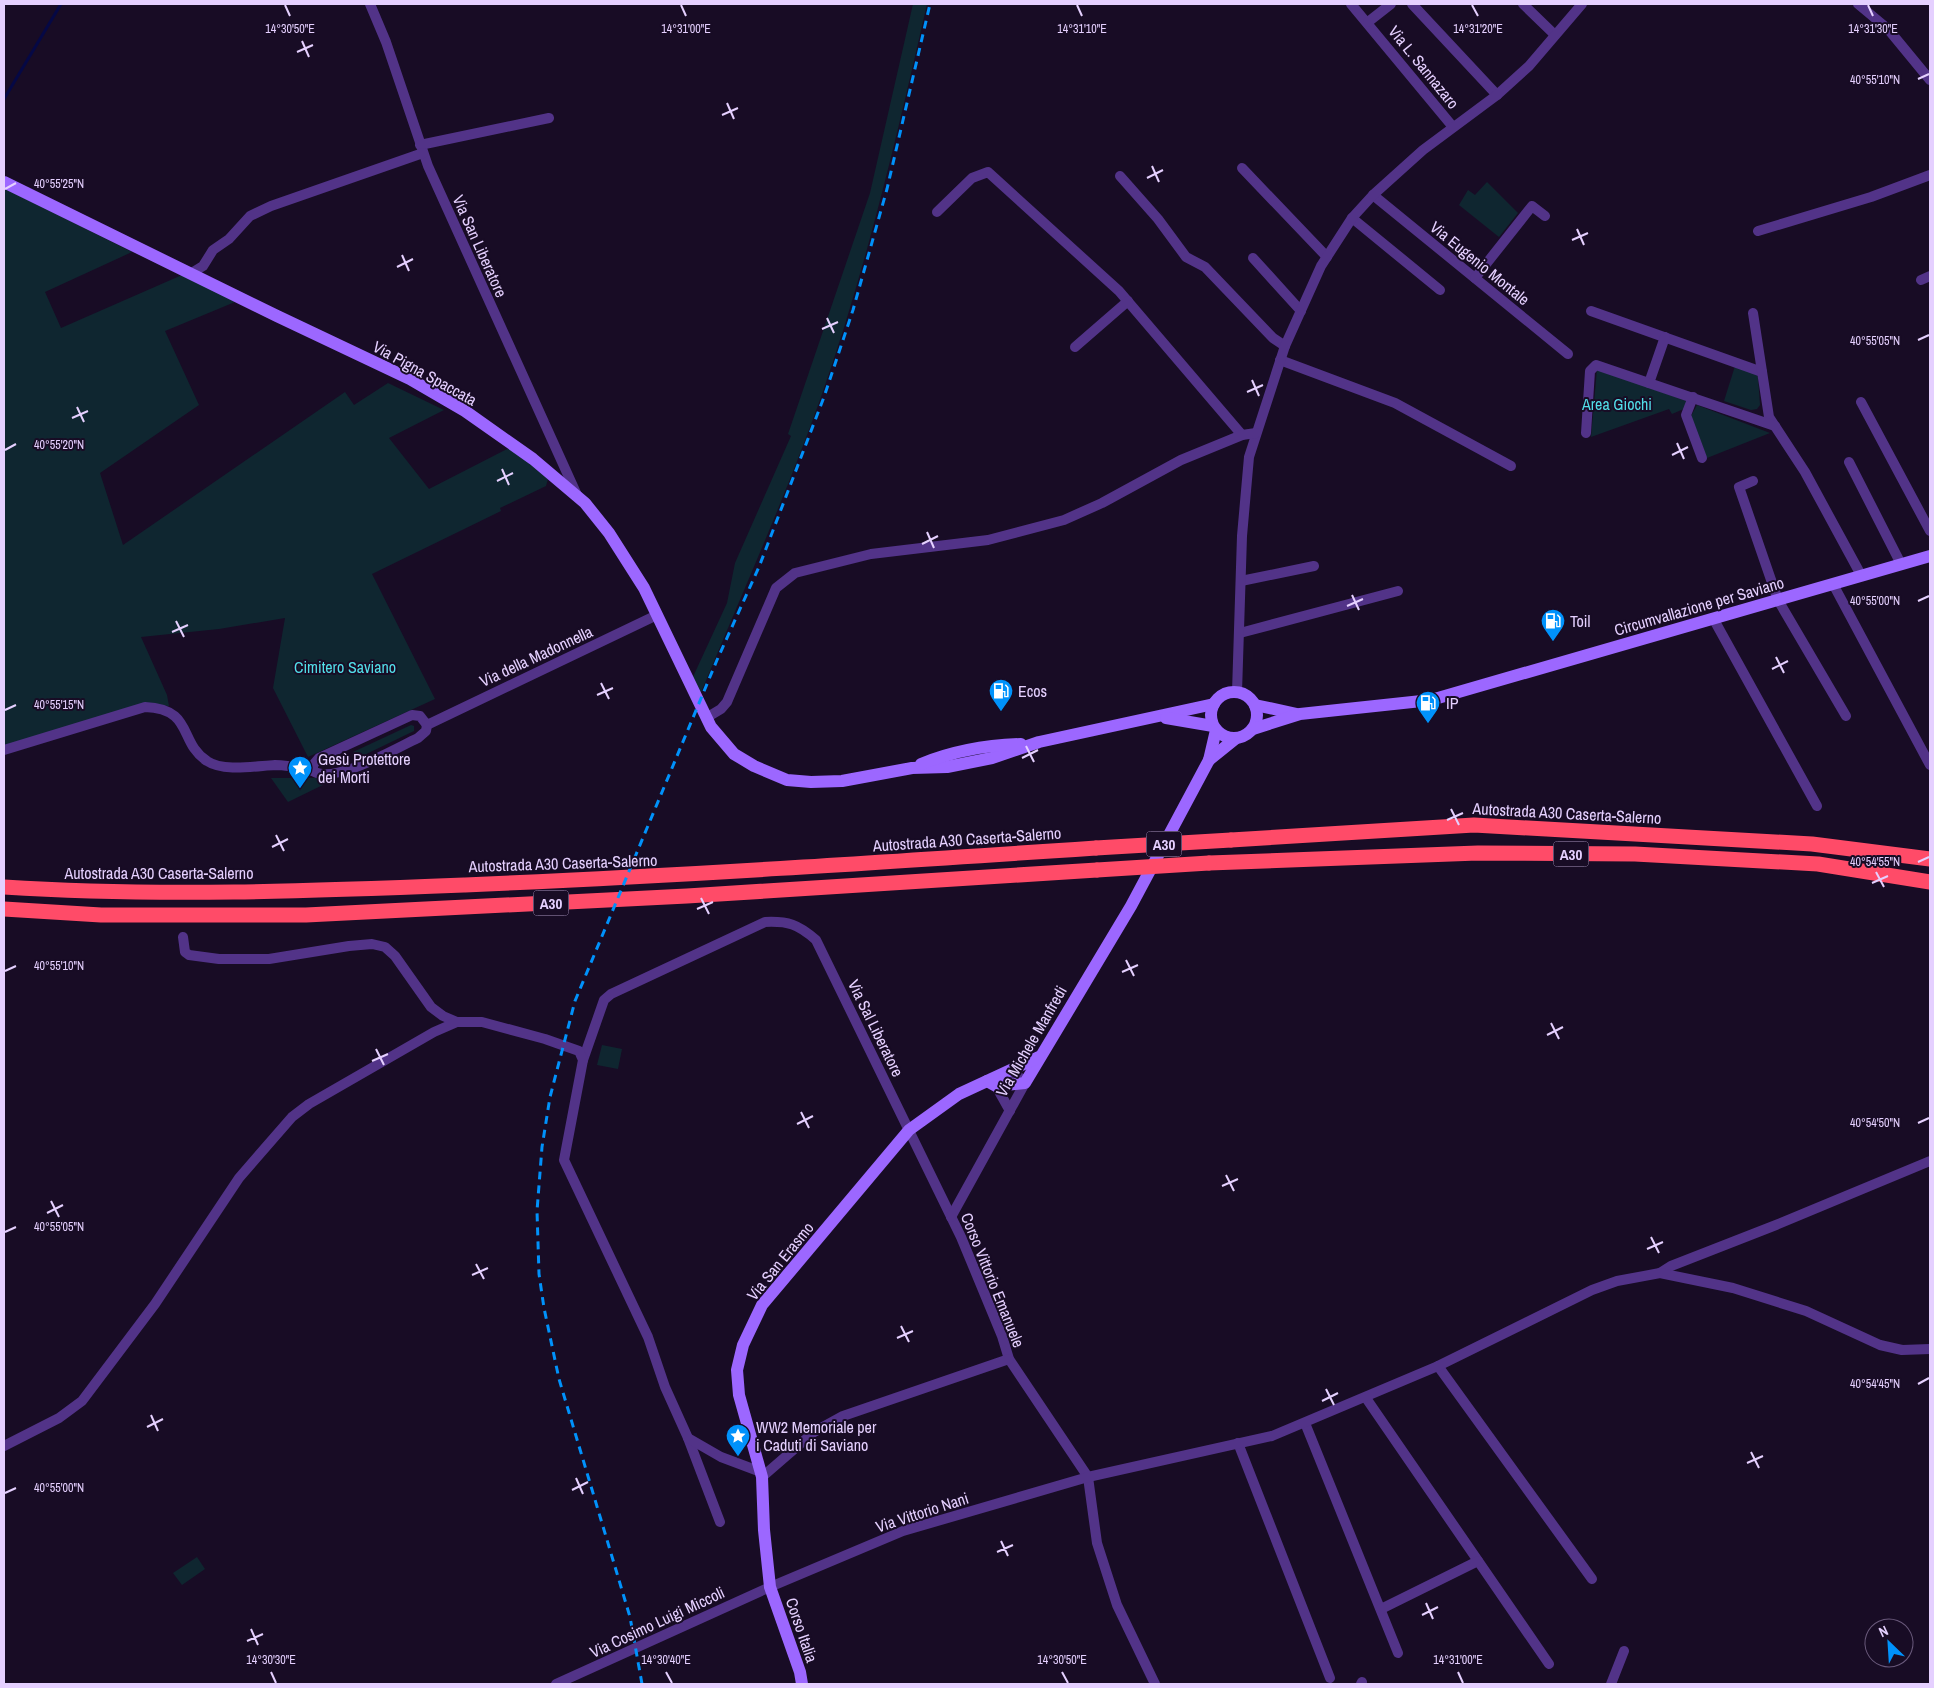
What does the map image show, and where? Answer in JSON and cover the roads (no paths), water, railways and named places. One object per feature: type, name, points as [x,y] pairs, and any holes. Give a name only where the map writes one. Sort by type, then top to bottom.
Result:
[{"type":"highway","name":"Autostrada A30 Caserta-Salerno","points":[[4,887],[95,893],[306,891],[683,876],[1474,825],[1812,844],[1930,860]]},
{"type":"highway","name":"A30","points":[[4,908],[101,915],[306,915],[687,896],[1209,862],[1478,853],[1635,854],[1818,864],[1930,882]]},
{"type":"main road","name":"Via Pigna Spaccata","points":[[4,182],[190,274],[410,379],[465,411],[503,437],[577,496],[609,533],[627,560],[658,615],[708,722],[734,754],[754,766],[787,780],[811,782],[842,781],[912,768],[947,767],[992,758],[1032,744],[1214,704]]},
{"type":"main road","name":"Circumvallazione per Saviano","points":[[1253,729],[1300,714],[1431,700],[1930,556]]},
{"type":"main road","points":[[1154,717],[1191,721],[1214,728],[1221,735],[1235,739],[1242,738],[1253,729],[1258,717],[1251,698],[1237,692],[1223,694],[1214,704],[1211,718],[1214,728],[1209,760]]},
{"type":"main road","name":"Circumvallazione per Saviano","points":[[1255,705],[1300,714]]},
{"type":"main road","points":[[1209,760],[1235,739]]},
{"type":"main road","name":"Via Michele Manfredi","points":[[1025,1083],[1143,884],[1209,760]]},
{"type":"main road","name":"Via San Erasmo","points":[[992,1084],[1009,1072],[1039,1057]]},
{"type":"main road","name":"Via San Erasmo","points":[[770,1587],[764,1530],[762,1475],[739,1395],[737,1370],[743,1345],[762,1305],[909,1130],[959,1094],[992,1084],[1025,1083]]},
{"type":"main road","name":"Corso Italia","points":[[770,1587],[800,1672],[802,1684]]},
{"type":"street","name":"Via San Liberatore","points":[[370,4],[386,42],[422,149],[577,496]]},
{"type":"street","name":"Via L. Sannazaro","points":[[1351,4],[1368,22],[1453,128]]},
{"type":"street","points":[[1368,22],[1390,4]]},
{"type":"street","points":[[1412,4],[1498,95]]},
{"type":"street","points":[[1523,4],[1555,35]]},
{"type":"street","points":[[1237,692],[1242,536],[1249,457],[1285,346],[1327,257],[1352,218],[1373,195],[1453,128],[1498,95],[1529,66],[1582,4]]},
{"type":"street","points":[[1858,4],[1888,29],[1930,80]]},
{"type":"street","points":[[190,274],[204,266],[213,250],[229,240],[250,216],[271,206],[422,149],[549,118]]},
{"type":"street","points":[[1242,168],[1327,257]]},
{"type":"street","points":[[937,212],[972,178],[988,172],[1101,273],[1128,301],[1242,435]]},
{"type":"street","points":[[1758,231],[1870,197],[1930,175]]},
{"type":"street","points":[[1120,176],[1158,219],[1186,257],[1205,267],[1273,338],[1285,346]]},
{"type":"street","name":"Via Eugenio Montale","points":[[1373,195],[1568,354]]},
{"type":"street","points":[[1475,278],[1532,206],[1545,216]]},
{"type":"street","points":[[1352,218],[1440,290]]},
{"type":"street","points":[[1253,258],[1301,310]]},
{"type":"street","points":[[1075,347],[1128,301]]},
{"type":"street","points":[[1591,311],[1762,372]]},
{"type":"street","points":[[1753,313],[1769,417],[1805,472],[1862,575]]},
{"type":"street","points":[[1649,383],[1665,338]]},
{"type":"street","points":[[1280,360],[1396,403],[1511,466]]},
{"type":"street","points":[[1586,433],[1592,367],[1600,366],[1775,426]]},
{"type":"street","points":[[1693,397],[1686,415],[1702,458]]},
{"type":"street","points":[[1861,402],[1930,531]]},
{"type":"street","points":[[708,722],[727,702],[776,588],[795,573],[871,554],[988,540],[1064,520],[1096,506],[1181,460],[1242,435],[1256,433]]},
{"type":"street","points":[[1849,462],[1901,564]]},
{"type":"street","points":[[1753,481],[1739,487],[1778,600],[1846,716]]},
{"type":"street","points":[[1241,581],[1314,566]]},
{"type":"street","points":[[1833,584],[1930,765]]},
{"type":"street","points":[[1240,633],[1398,592]]},
{"type":"street","name":"Via della Madonnella","points":[[4,750],[145,707],[169,711],[181,723],[192,743],[206,760],[214,765],[246,768],[288,766],[328,774],[356,766],[424,734],[427,730],[427,725],[658,615]]},
{"type":"street","points":[[1713,618],[1818,806]]},
{"type":"street","points":[[312,771],[313,765],[319,758],[412,715],[420,716],[427,725]]},
{"type":"street","name":"Via Sal Liberatore","points":[[583,1060],[604,1000],[611,994],[765,922],[780,921],[801,926],[816,940],[909,1130]]},
{"type":"street","points":[[183,937],[185,952],[189,955],[219,959],[270,959],[350,946],[372,944],[385,946],[395,956],[431,1007],[443,1016],[457,1022],[482,1022],[572,1047],[579,1052],[583,1060],[564,1160],[648,1337],[665,1387],[688,1438],[720,1522]]},
{"type":"street","points":[[4,1446],[58,1418],[82,1401],[155,1304],[239,1178],[292,1117],[369,1068],[434,1032],[457,1022]]},
{"type":"street","points":[[1009,1072],[1018,1076],[1025,1083]]},
{"type":"street","name":"Via Michele Manfredi","points":[[951,1217],[1025,1083]]},
{"type":"street","points":[[992,1084],[1010,1111]]},
{"type":"street","name":"Corso Vittorio Emanuele","points":[[909,1130],[951,1217],[1002,1336],[1009,1359],[1088,1477],[1097,1543],[1117,1605],[1155,1684]]},
{"type":"street","points":[[1660,1273],[1671,1266],[1776,1226],[1930,1161]]},
{"type":"street","points":[[1660,1273],[1733,1288],[1806,1311],[1880,1345],[1902,1350],[1930,1349]]},
{"type":"street","name":"Via Vittorio Nani","points":[[770,1587],[903,1531],[1088,1477],[1272,1436],[1366,1398],[1438,1366],[1592,1290],[1617,1281],[1660,1273]]},
{"type":"street","points":[[688,1438],[721,1457],[762,1475],[814,1432],[843,1416],[1009,1359]]},
{"type":"street","points":[[1438,1366],[1592,1579]]},
{"type":"street","points":[[1366,1398],[1549,1664]]},
{"type":"street","points":[[1305,1423],[1398,1653]]},
{"type":"street","points":[[1238,1443],[1330,1678]]},
{"type":"street","points":[[1381,1609],[1478,1561]]},
{"type":"street","name":"Via Cosimo Luigi Miccoli","points":[[556,1684],[770,1587]]},
{"type":"street","points":[[1611,1684],[1624,1651]]},
{"type":"waterway","points":[[4,99],[61,4]]},
{"type":"railway","points":[[642,1684],[630,1617],[559,1379],[544,1308],[539,1274],[537,1211],[542,1147],[550,1097],[575,1001],[717,660],[759,567],[824,397],[853,310],[887,189],[930,4]]},
{"type":"place","name":"Toil","points":[[1553,642]]},
{"type":"place","name":"Ecos","points":[[1001,712]]},
{"type":"place","name":"IP","points":[[1428,724]]},
{"type":"place","name":"Gesù Protettore dei Morti","points":[[300,789]]},
{"type":"place","name":"WW2 Memoriale per i Caduti di Saviano","points":[[738,1457]]},
{"type":"park label","name":"Area Giochi","points":[[1617,404]]},
{"type":"park label","name":"Cimitero Saviano","points":[[345,667]]}]
